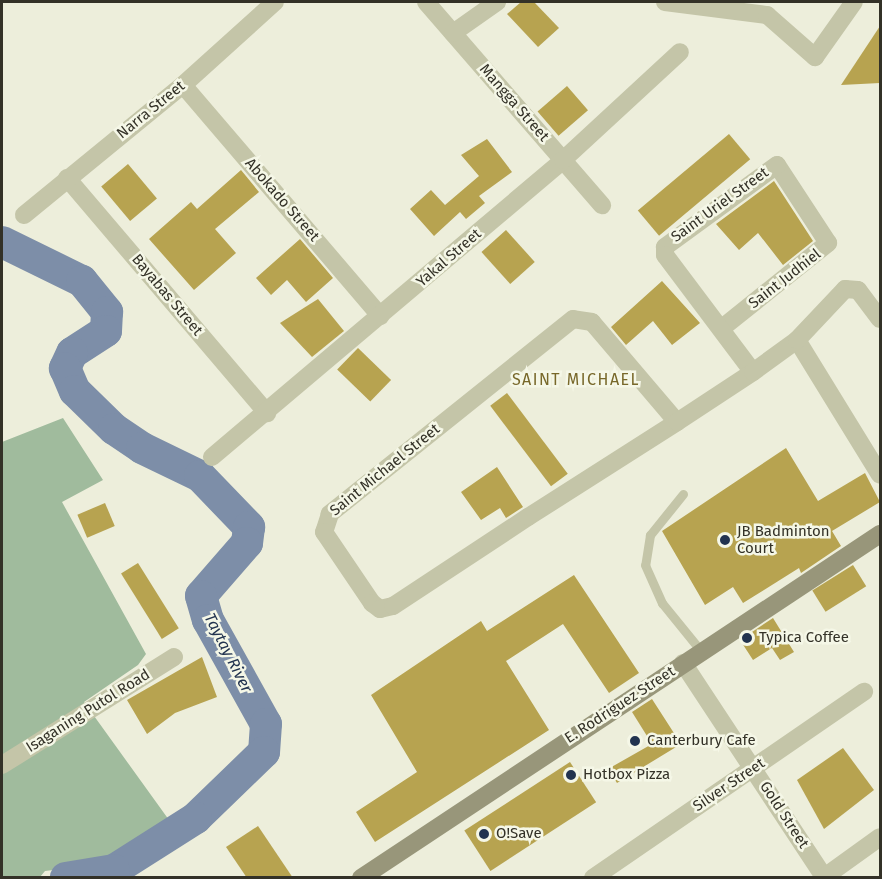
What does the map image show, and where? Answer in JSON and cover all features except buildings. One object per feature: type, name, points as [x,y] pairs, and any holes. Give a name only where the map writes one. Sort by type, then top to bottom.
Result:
[{"type":"street","name":"Narra Street","points":[[24,215],[183,85],[275,2]]},
{"type":"street","name":"Mangga Street","points":[[426,2],[602,205]]},
{"type":"street","points":[[453,33],[497,2]]},
{"type":"street","points":[[665,2],[692,2],[775,18],[815,57],[854,2]]},
{"type":"street","name":"Yakal Street","points":[[212,458],[563,160],[680,51]]},
{"type":"street","name":"Abokado Street","points":[[183,85],[381,316]]},
{"type":"street","name":"Saint Uriel Street","points":[[722,328],[665,255],[665,247],[777,165]]},
{"type":"street","name":"Saint Judhiel","points":[[722,328],[828,243],[777,165]]},
{"type":"street","name":"Bayabas Street","points":[[67,178],[267,412]]},
{"type":"street","name":"Saint Michael Street","points":[[677,422],[592,322],[573,319],[330,514],[324,532],[372,603],[380,609],[393,606],[677,422],[753,372],[797,340],[852,287],[880,319]]},
{"type":"street","points":[[722,328],[753,372]]},
{"type":"street","points":[[797,340],[880,475]]},
{"type":"street","name":"E. Rodriguez Street","points":[[361,878],[880,534]]},
{"type":"street","name":"Isaganing Putol Road","points":[[2,765],[174,657]]},
{"type":"street","name":"Gold Street","points":[[683,663],[824,877]]},
{"type":"street","name":"Silver Street","points":[[593,878],[864,692]]},
{"type":"street","points":[[824,877],[880,837]]},
{"type":"lane","points":[[683,494],[650,535],[645,566],[662,603],[701,651]]},
{"type":"green space","points":[[63,418],[103,480],[62,502],[146,654],[138,665],[84,702],[169,820],[112,863],[45,871],[40,877],[2,878],[2,442]]},
{"type":"waterway","name":"Taytay River","points":[[2,242],[82,281],[107,312],[106,331],[72,353],[65,368],[75,391],[114,429],[142,448],[200,476],[249,527],[247,543],[201,596],[208,620],[266,724],[264,752],[196,818],[114,870],[66,878]]},
{"type":"place","name":"JB Badminton Court","points":[[725,540]]},
{"type":"place","name":"Typica Coffee","points":[[747,638]]},
{"type":"place","name":"Canterbury Cafe","points":[[635,741]]},
{"type":"place","name":"Hotbox Pizza","points":[[571,775]]},
{"type":"place","name":"O!Save","points":[[484,834]]},
{"type":"district","name":"SAINT MICHAEL","points":[[576,380]]}]
